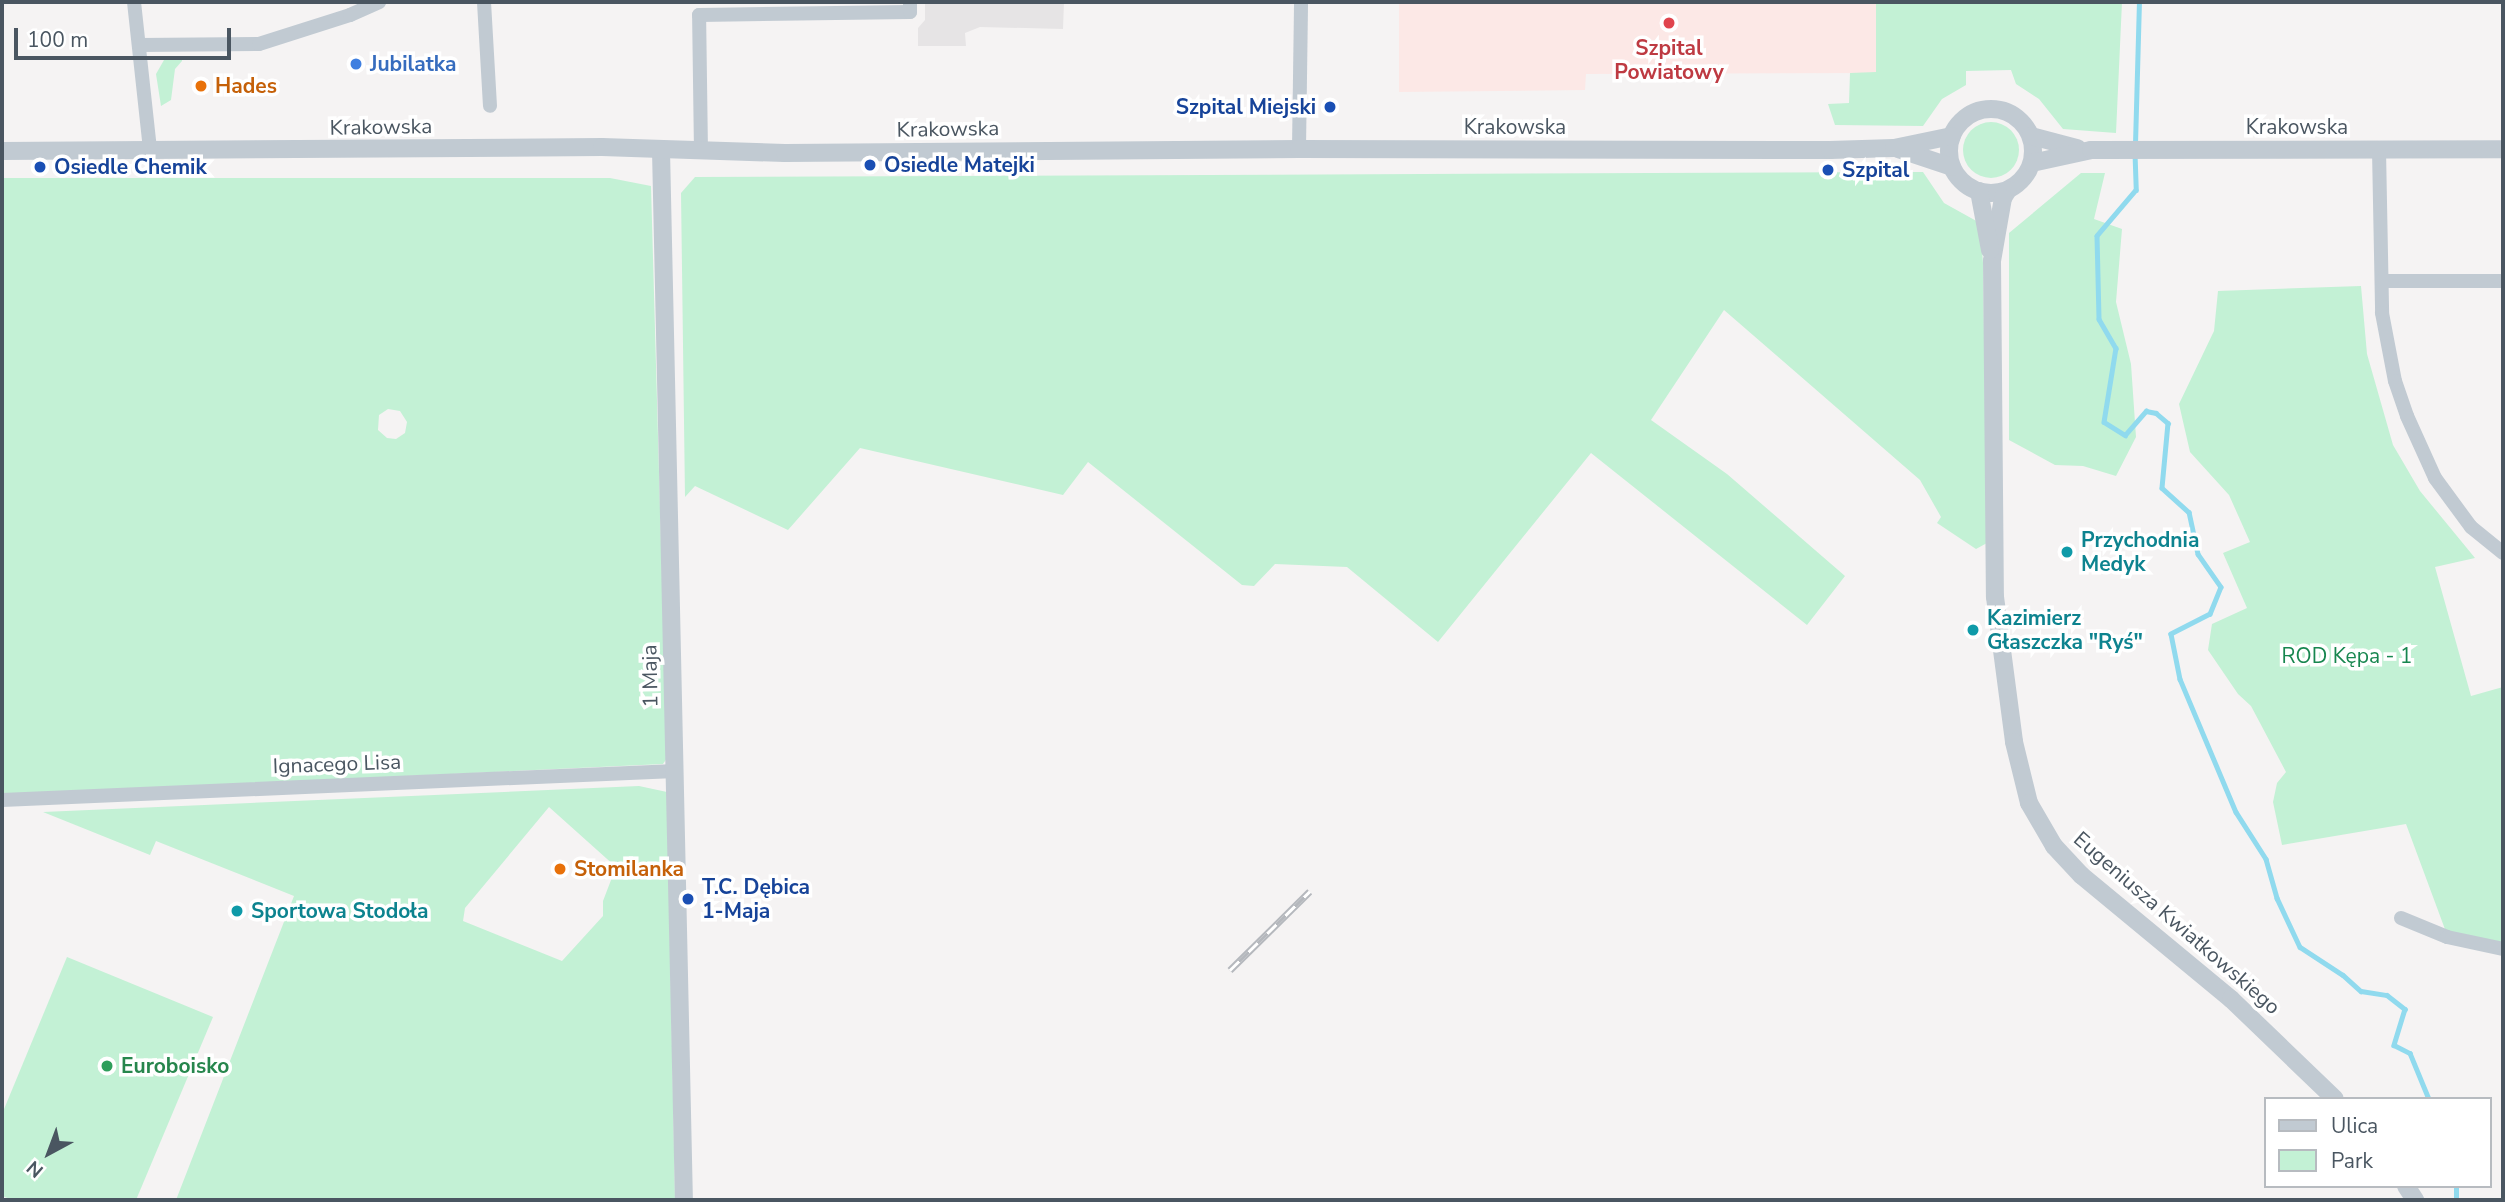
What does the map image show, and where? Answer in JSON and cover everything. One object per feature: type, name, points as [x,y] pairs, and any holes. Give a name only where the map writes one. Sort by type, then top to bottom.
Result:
[{"type":"street","points":[[134,2],[150,149]]},
{"type":"street","points":[[139,45],[259,44],[350,15],[379,2]]},
{"type":"street","points":[[484,2],[490,106]]},
{"type":"street","points":[[701,152],[699,15],[910,12],[910,2]]},
{"type":"street","points":[[1299,149],[1301,2]]},
{"type":"street","points":[[1989,109],[2014,116],[2031,136],[2032,163],[2023,179],[2008,190],[1992,193],[1979,191],[1966,185],[1952,167],[1952,136],[1964,118],[1989,109]]},
{"type":"street","name":"Krakowska","points":[[2,151],[603,147],[701,152],[1894,149],[1952,136]]},
{"type":"street","name":"Krakowska","points":[[2031,136],[2091,150]]},
{"type":"street","name":"Krakowska","points":[[1894,149],[1952,167]]},
{"type":"street","name":"Krakowska","points":[[2032,163],[2091,150],[2503,149]]},
{"type":"street","name":"1 Maja","points":[[661,150],[684,1200]]},
{"type":"street","points":[[2379,150],[2386,345],[2407,416],[2422,452],[2453,506],[2471,527],[2503,553]]},
{"type":"street","name":"Eugeniusza Kwiatkowskiego","points":[[2008,190],[2001,207],[1992,261],[1995,597],[2014,742],[2029,803],[2054,846],[2081,875],[2231,999],[2333,1097]]},
{"type":"street","name":"Eugeniusza Kwiatkowskiego","points":[[1979,191],[1992,261]]},
{"type":"street","points":[[2382,281],[2503,281]]},
{"type":"street","name":"Ignacego Lisa","points":[[2,800],[675,771]]},
{"type":"street","points":[[2401,918],[2447,937],[2503,949]]},
{"type":"shaded area","points":[[925,2],[1064,2],[1063,29],[980,27],[965,33],[966,46],[918,46],[918,28],[925,20]]},
{"type":"shaded area","points":[[1399,2],[1876,2],[1876,73],[1586,74],[1585,90],[1399,92]]},
{"type":"green space","points":[[1876,2],[2122,2],[2116,133],[2063,129],[2039,99],[2016,84],[2011,70],[1966,71],[1966,85],[1942,99],[1923,126],[1835,125],[1828,104],[1849,103],[1850,73],[1876,72]]},
{"type":"green space","points":[[171,57],[182,58],[182,61],[175,69],[171,100],[161,106],[156,74],[164,60]]},
{"type":"green space","points":[[1991,122],[2002,124],[2011,130],[2017,139],[2017,161],[2011,170],[2002,176],[1991,178],[1980,176],[1971,170],[1965,161],[1963,150],[1965,139],[1971,130],[1980,124]]},
{"type":"green space","points":[[1923,172],[1944,203],[1980,223],[1983,263],[1987,543],[1976,549],[1937,523],[1941,517],[1920,480],[1724,310],[1651,420],[1727,474],[1845,576],[1807,625],[1591,453],[1438,642],[1347,567],[1275,564],[1254,586],[1242,585],[1088,462],[1063,495],[860,448],[788,530],[695,486],[685,497],[681,193],[695,177]]},
{"type":"green space","points":[[2081,173],[2105,173],[2094,219],[2122,229],[2116,302],[2131,364],[2136,437],[2116,476],[2083,466],[2055,465],[2009,440],[2009,233]]},
{"type":"green space","points":[[2,178],[610,178],[651,186],[667,758],[663,764],[2,795]],"holes":[[[388,409],[400,411],[407,422],[405,433],[396,439],[387,438],[378,430],[379,415]]]},
{"type":"green space","name":"ROD Kępa - 1","points":[[2361,286],[2367,354],[2393,445],[2420,491],[2475,558],[2435,567],[2471,696],[2503,687],[2503,943],[2446,932],[2406,824],[2282,845],[2273,802],[2277,783],[2286,772],[2251,706],[2238,694],[2208,650],[2212,624],[2247,608],[2223,553],[2250,542],[2229,495],[2190,452],[2179,404],[2214,331],[2218,291]]},
{"type":"green space","points":[[639,786],[667,792],[675,1200],[176,1200],[294,896],[156,841],[150,855],[43,812]],"holes":[[[549,807],[616,867],[603,901],[603,916],[562,961],[463,921],[465,908]]]},
{"type":"green space","name":"Euroboisko","points":[[67,957],[213,1017],[136,1200],[13,1200],[2,1196],[2,1114]]},
{"type":"waterway","points":[[2135,144],[2139,2]]},
{"type":"waterway","points":[[2135,153],[2136,190],[2097,236],[2099,319],[2116,348],[2104,422],[2125,435],[2146,411],[2156,413],[2168,423],[2162,488],[2189,512],[2198,554],[2221,587],[2210,614],[2171,634],[2180,679],[2236,812],[2266,859],[2277,898],[2300,947],[2343,975],[2361,991],[2387,995],[2405,1009],[2394,1045],[2410,1053],[2428,1097]]},
{"type":"waterway","points":[[2456,1188],[2456,1200]]},
{"type":"railway","points":[[1230,970],[1310,891]]},
{"type":"place","name":"Szpital Powiatowy","points":[[1669,23]]},
{"type":"place","name":"Jubilatka","points":[[356,64]]},
{"type":"place","name":"Hades","points":[[201,86]]},
{"type":"place","name":"Szpital Miejski","points":[[1330,107]]},
{"type":"place","name":"Osiedle Matejki","points":[[870,165]]},
{"type":"place","name":"Osiedle Chemik","points":[[40,167]]},
{"type":"place","name":"Szpital","points":[[1828,170]]},
{"type":"place","name":"Przychodnia Medyk","points":[[2067,552]]},
{"type":"place","name":"Kazimierz Głaszczka \"Ryś\"","points":[[1973,630]]},
{"type":"place","name":"Stomilanka","points":[[560,869]]},
{"type":"place","name":"T.C. Dębica 1-Maja","points":[[688,899]]},
{"type":"place","name":"Sportowa Stodoła","points":[[237,911]]},
{"type":"place","name":"Euroboisko","points":[[107,1066]]}]
